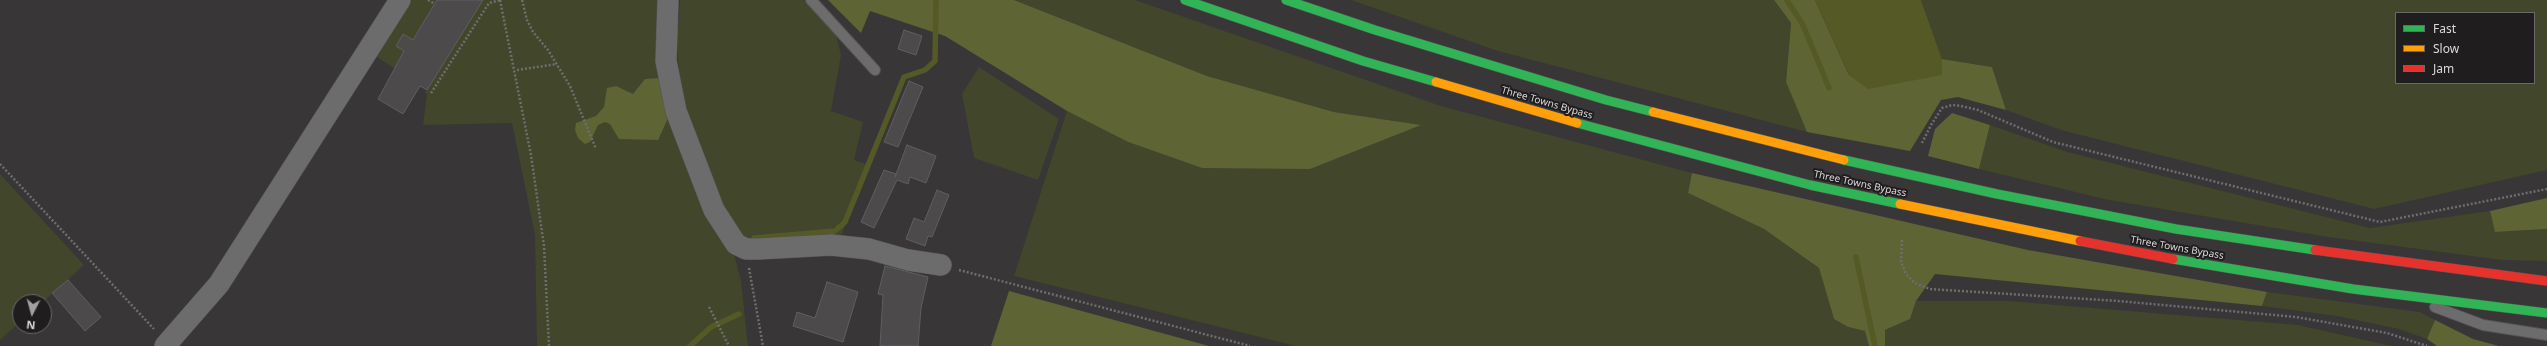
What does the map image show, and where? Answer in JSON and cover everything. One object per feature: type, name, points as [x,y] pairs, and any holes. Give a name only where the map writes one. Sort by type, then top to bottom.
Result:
[{"type":"highway","name":"Three Towns Bypass","points":[[1185,0],[1363,61],[1599,129],[1810,185],[1991,224],[2173,259],[2403,295],[2547,313]]},
{"type":"highway","name":"Three Towns Bypass","points":[[1286,0],[1375,30],[1606,100],[1815,153],[1997,194],[2176,229],[2351,256],[2547,281]]},
{"type":"street","points":[[166,345],[223,278],[400,0]]},
{"type":"street","points":[[668,0],[666,61],[676,111],[714,210],[736,244],[746,249],[831,245],[869,249],[908,260],[941,265]]},
{"type":"lane","points":[[811,0],[875,70]]},
{"type":"lane","points":[[2499,275],[2547,274]]},
{"type":"lane","points":[[2403,295],[2483,325],[2547,335]]},
{"type":"path","points":[[428,0],[435,4]]},
{"type":"path","points":[[431,93],[489,3],[501,0],[532,155],[544,246],[549,346]]},
{"type":"path","points":[[522,0],[527,20],[533,32],[557,64],[570,86],[596,149]]},
{"type":"path","points":[[517,70],[557,64]]},
{"type":"path","points":[[1922,143],[1942,108],[1952,105],[1961,106],[1978,110],[2053,142],[2380,222],[2547,189]]},
{"type":"path","points":[[0,164],[166,345]]},
{"type":"path","points":[[1902,240],[1901,262],[1906,274],[1914,284],[1930,289],[2118,301],[2296,317],[2387,332],[2428,346]]},
{"type":"path","points":[[746,249],[763,346]]},
{"type":"path","points":[[941,265],[1250,346]]},
{"type":"path","points":[[709,307],[729,346]]},
{"type":"shaded area","points":[[408,0],[660,0],[658,70],[662,97],[669,116],[733,250],[741,281],[748,346],[537,346],[535,235],[512,123],[423,125],[427,94],[424,93],[427,90],[374,55]]},
{"type":"shaded area","points":[[680,0],[804,0],[836,34],[841,55],[831,111],[863,122],[854,160],[871,166],[840,238],[802,236],[742,239],[709,181],[680,88],[677,42]]},
{"type":"shaded area","points":[[828,0],[1014,0],[1207,76],[1334,112],[1421,125],[1310,169],[1202,168],[1128,142],[1067,111],[945,36],[870,11],[861,33]]},
{"type":"shaded area","points":[[1014,0],[1135,0],[1441,106],[1692,173],[1688,193],[1764,229],[1819,268],[1834,319],[1848,327],[1866,331],[1869,346],[1296,346],[1014,276],[1067,111],[1128,142],[1202,168],[1420,125],[1334,112],[1207,76]]},
{"type":"shaded area","points":[[1351,0],[1774,0],[1791,23],[1786,82],[1807,132],[1498,51]]},
{"type":"shaded area","points":[[1774,0],[1815,0],[1849,75],[1942,75],[1942,59],[1992,67],[2006,110],[1958,97],[1941,100],[1910,151],[1807,132],[1786,82],[1791,23]]},
{"type":"shaded area","points":[[1815,0],[1921,0],[1942,59],[1942,75],[1868,89],[1849,75]]},
{"type":"shaded area","points":[[1921,0],[2547,0],[2547,170],[2374,209],[2061,130],[2006,110],[1992,67],[1942,59]]},
{"type":"shaded area","points":[[979,67],[1059,119],[1038,180],[974,158],[962,94]]},
{"type":"shaded area","points":[[660,78],[669,116],[658,140],[619,139],[610,124],[605,122],[598,125],[590,142],[585,144],[578,138],[575,130],[576,123],[596,116],[604,107],[607,88],[616,86],[633,94],[645,79]]},
{"type":"shaded area","points":[[1952,113],[1990,125],[1979,169],[1928,156],[1935,129]]},
{"type":"shaded area","points":[[1990,125],[2067,152],[2370,228],[2490,211],[2495,232],[2547,229],[2547,261],[2502,260],[2328,237],[2109,200],[1979,169]]},
{"type":"shaded area","points":[[1692,173],[2028,250],[2267,292],[2262,306],[1935,274],[1916,301],[1910,319],[1885,330],[1885,346],[1869,346],[1865,331],[1848,327],[1834,319],[1819,268],[1764,229],[1688,193]]},
{"type":"shaded area","points":[[0,174],[84,265],[52,294],[12,294],[12,329],[0,340]]},
{"type":"shaded area","points":[[2547,198],[2547,229],[2495,232],[2490,211]]},
{"type":"shaded area","points":[[1009,291],[1209,346],[991,346]]},
{"type":"shaded area","points":[[2267,292],[2420,312],[2435,320],[2427,339],[2399,329],[2337,316],[2262,306]]},
{"type":"shaded area","points":[[1916,301],[2008,301],[2298,325],[2392,346],[1885,346],[1885,330],[1910,319]]},
{"type":"shaded area","points":[[2435,320],[2473,339],[2499,346],[2437,346],[2427,339]]},
{"type":"building","points":[[437,0],[483,0],[427,90],[420,86],[403,114],[378,99],[404,51],[396,46],[403,34],[413,40]]},
{"type":"building","points":[[904,30],[922,36],[916,55],[898,49]]},
{"type":"building","points":[[909,81],[923,87],[898,147],[884,142]]},
{"type":"building","points":[[907,145],[936,156],[926,183],[910,177],[908,184],[897,180],[874,228],[861,222],[884,170],[896,174],[895,177]]},
{"type":"building","points":[[937,190],[949,195],[932,237],[928,236],[925,246],[906,239],[914,218],[924,222]]},
{"type":"building","points":[[885,266],[928,277],[921,308],[918,346],[880,346],[883,295],[878,294]]},
{"type":"building","points":[[68,280],[101,317],[85,331],[52,293]]},
{"type":"building","points":[[827,282],[858,292],[843,342],[793,326],[797,312],[815,318]]},
{"type":"waterway","points":[[754,238],[835,231],[845,222],[904,77],[925,70],[935,61],[936,0]]},
{"type":"waterway","points":[[1787,0],[1803,25],[1829,88]]},
{"type":"waterway","points":[[1856,257],[1875,346]]},
{"type":"waterway","points":[[690,346],[711,327],[739,314]]},
{"type":"traffic: fast","points":[[1185,0],[1363,61],[1436,82]]},
{"type":"traffic: fast","points":[[1286,0],[1375,30],[1606,100],[1653,112]]},
{"type":"traffic: fast","points":[[1577,123],[1810,185],[1900,204]]},
{"type":"traffic: fast","points":[[1844,160],[1997,194],[2176,229],[2315,250]]},
{"type":"traffic: fast","points":[[2173,259],[2353,289],[2547,313]]},
{"type":"traffic: slow","points":[[1436,82],[1577,123]]},
{"type":"traffic: slow","points":[[1653,112],[1844,160]]},
{"type":"traffic: slow","points":[[1900,204],[2080,241]]},
{"type":"traffic: jam","points":[[2080,241],[2173,259]]},
{"type":"traffic: jam","points":[[2315,250],[2547,281]]}]
